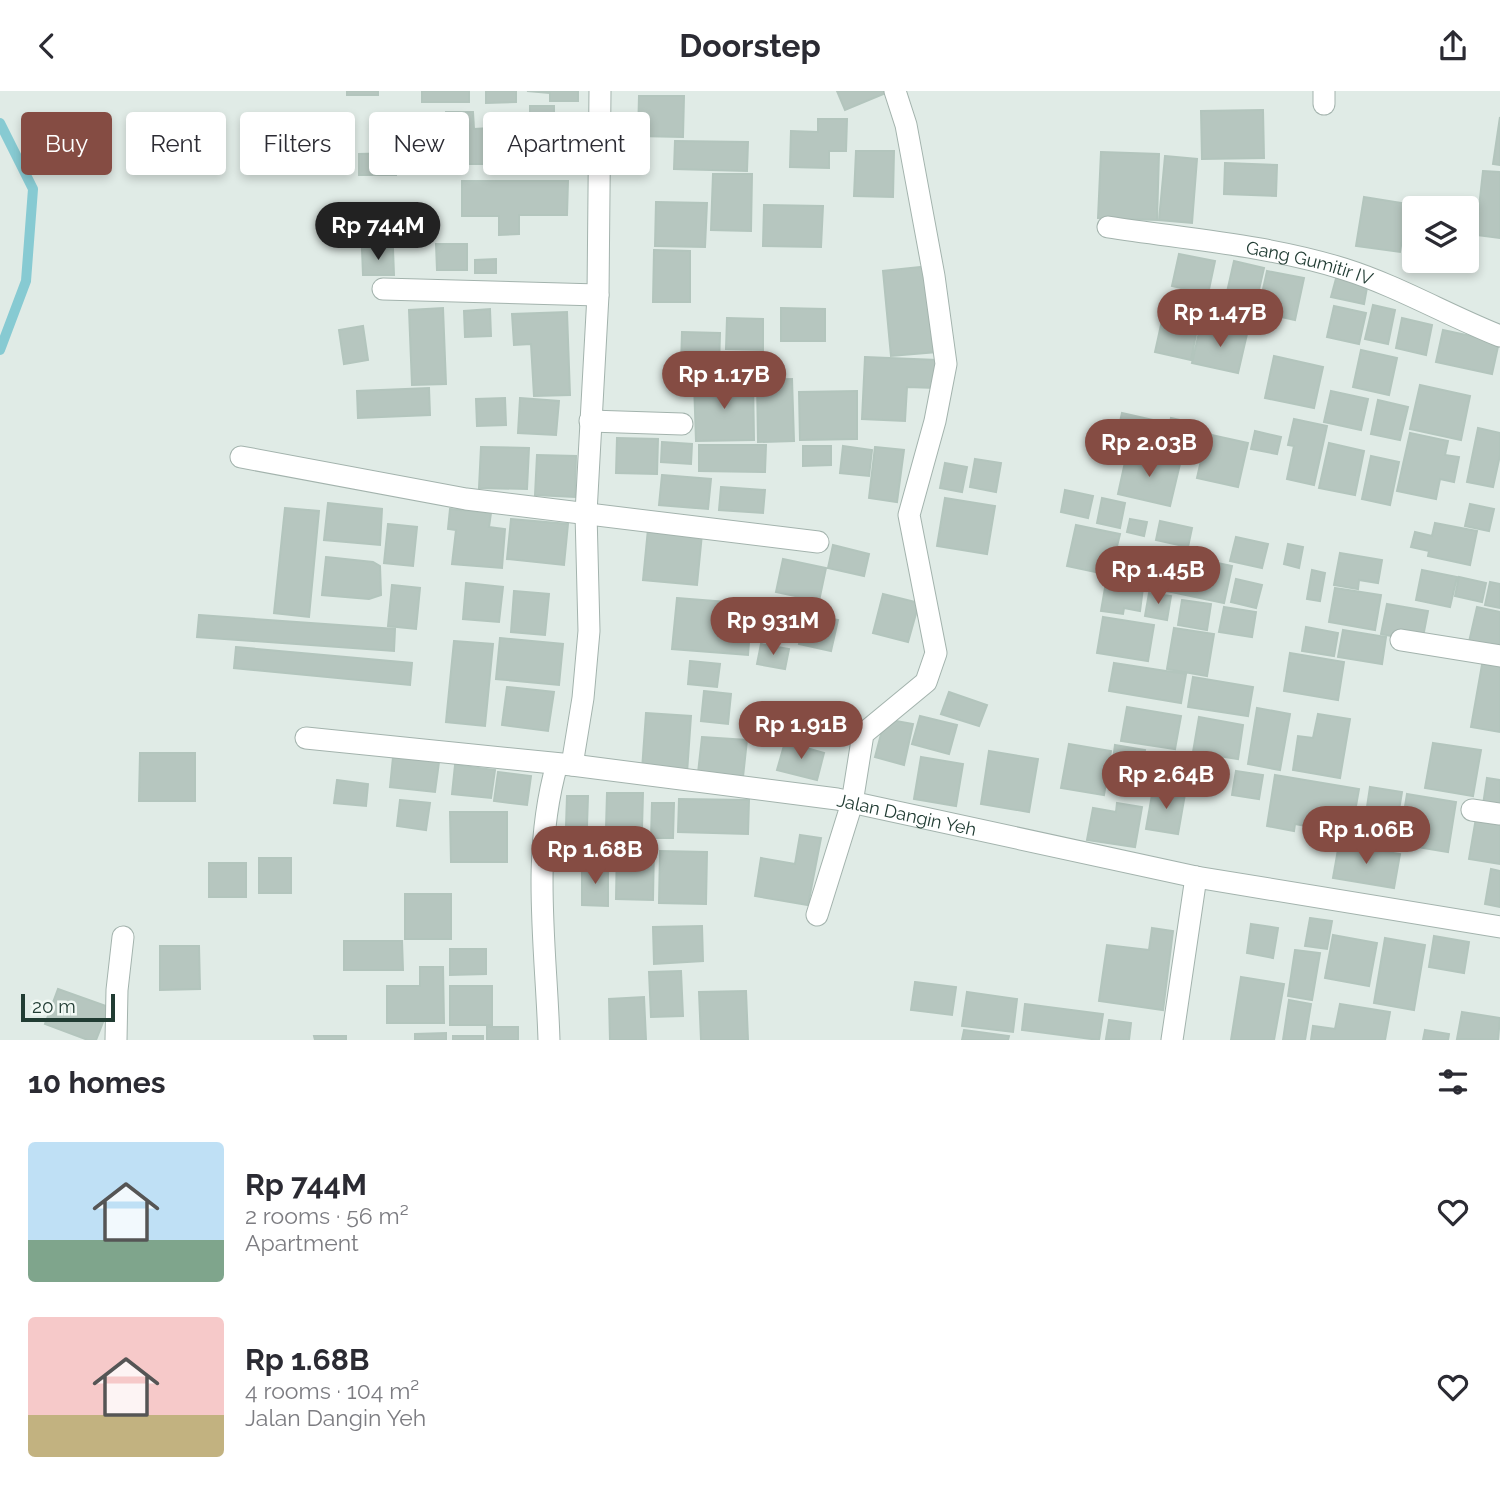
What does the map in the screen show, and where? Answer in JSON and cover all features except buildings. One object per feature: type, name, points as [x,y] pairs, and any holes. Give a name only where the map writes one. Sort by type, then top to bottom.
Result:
[{"type":"street","points":[[549,1040],[541,846],[545,805],[564,764],[583,698],[589,631],[586,513],[598,296],[600,91]]},
{"type":"street","points":[[817,915],[852,803],[863,734],[926,682],[936,653],[909,515],[935,421],[946,364],[934,276],[906,125],[895,91]]},
{"type":"street","name":"Gang Gumitir IV","points":[[1108,227],[1272,252],[1343,268],[1408,293],[1500,336]]},
{"type":"street","points":[[383,289],[598,296]]},
{"type":"street","points":[[590,421],[682,424]]},
{"type":"street","points":[[241,457],[466,499],[818,542]]},
{"type":"street","points":[[1401,640],[1500,656]]},
{"type":"street","name":"Jalan Dangin Yeh","points":[[306,738],[564,764],[852,803],[1196,877],[1500,927]]},
{"type":"street","points":[[1472,810],[1500,814]]},
{"type":"street","points":[[1171,1040],[1196,877]]},
{"type":"street","points":[[117,1040],[117,991],[123,937]]},
{"type":"waterway","points":[[0,123],[33,189],[26,281],[0,350]]}]
